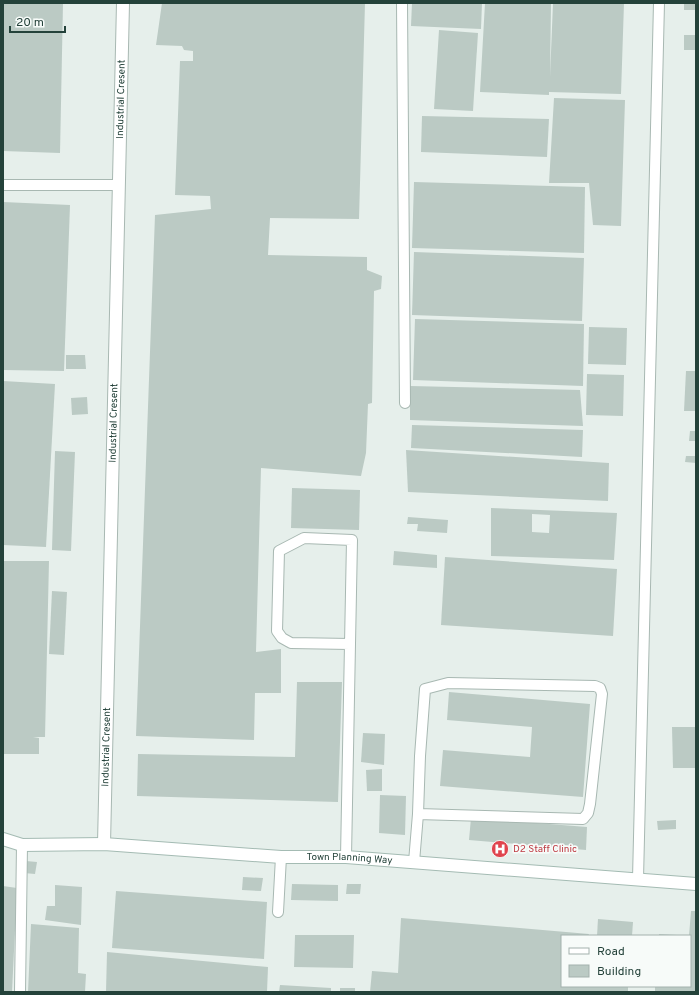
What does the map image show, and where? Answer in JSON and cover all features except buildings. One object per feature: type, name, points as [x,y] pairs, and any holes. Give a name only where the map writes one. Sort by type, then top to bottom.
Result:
[{"type":"street","name":"Industrial Cresent","points":[[104,844],[123,3]]},
{"type":"street","name":"Town Planning Way","points":[[3,839],[22,845],[104,844],[281,857],[346,857],[696,884]]},
{"type":"lane","points":[[402,3],[405,403]]},
{"type":"lane","points":[[638,879],[659,3]]},
{"type":"lane","points":[[3,184],[119,185]]},
{"type":"lane","points":[[346,857],[353,551],[352,540],[304,538],[279,551],[277,631],[282,638],[291,643],[350,644]]},
{"type":"lane","points":[[414,862],[425,689],[448,683],[595,686],[600,688],[602,694],[590,804],[588,813],[583,819],[418,814]]},
{"type":"lane","points":[[20,992],[22,845]]},
{"type":"lane","points":[[278,912],[281,857]]},
{"type":"place","name":"D2 Staff Clinic","points":[[500,849]]}]
